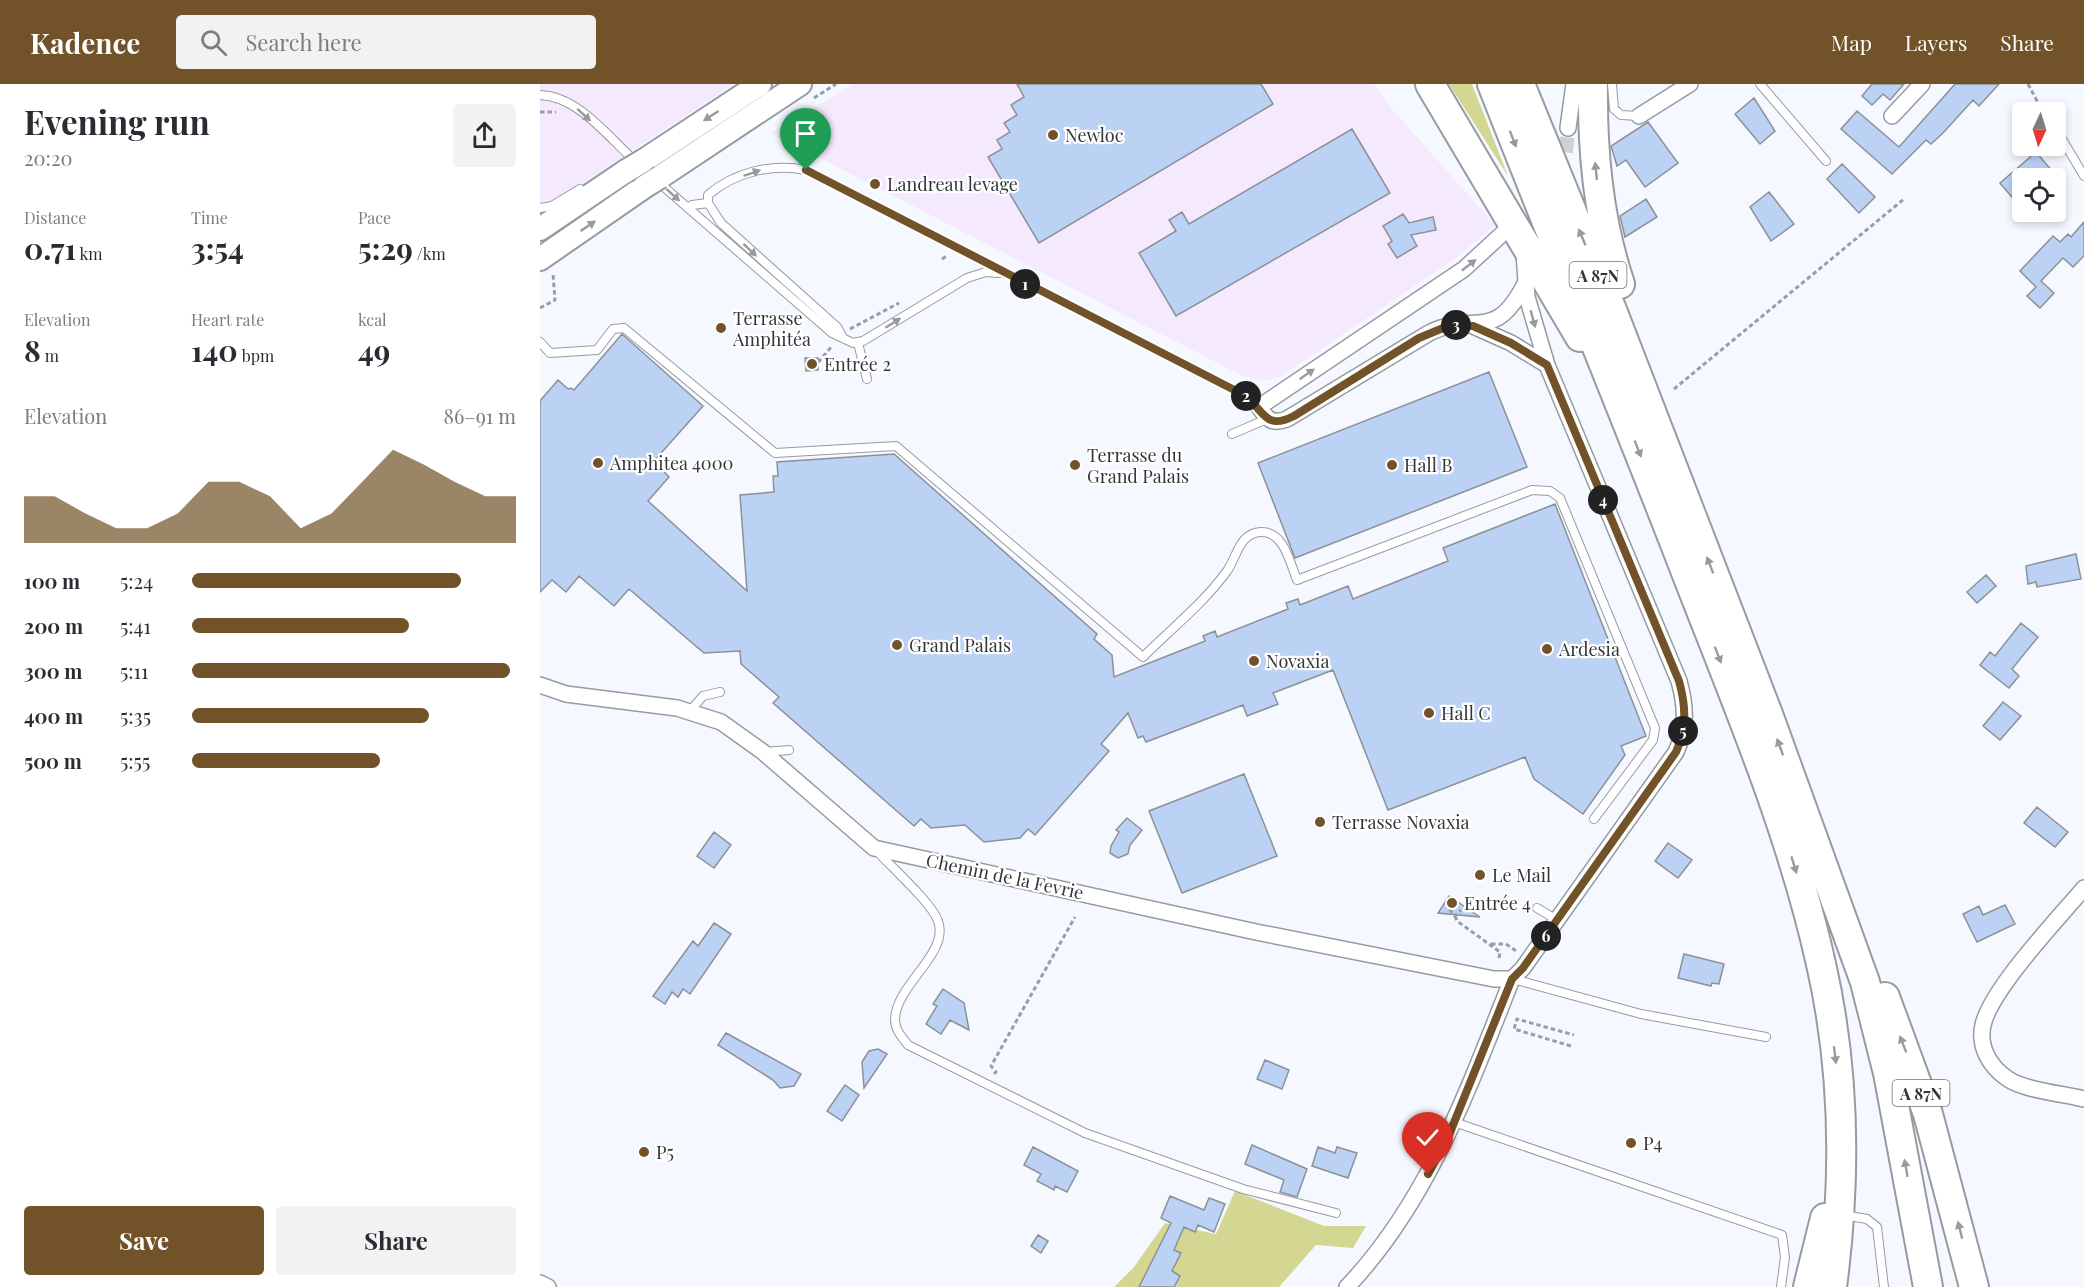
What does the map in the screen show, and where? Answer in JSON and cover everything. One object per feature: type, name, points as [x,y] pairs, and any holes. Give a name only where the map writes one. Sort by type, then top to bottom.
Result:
[{"type":"highway","points":[[1430,84],[1512,237],[1617,395]]},
{"type":"highway","name":"A 87N","points":[[1492,84],[1617,395],[1729,683],[1776,810],[1805,902],[1828,1001],[1838,1082],[1839,1215],[1832,1287]]},
{"type":"highway","name":"A 87N","points":[[1520,84],[1612,310],[1671,468],[1768,714],[1840,910],[1860,930],[1914,1072],[1946,1174],[1974,1287]]},
{"type":"highway","points":[[1593,84],[1593,146],[1608,250],[1641,345],[1671,468]]},
{"type":"highway","points":[[1840,910],[1865,982],[1888,1073],[1928,1287]]},
{"type":"highway","points":[[1808,1287],[1840,1155]]},
{"type":"main road","points":[[540,228],[760,84]]},
{"type":"main road","points":[[546,265],[652,182],[800,84]]},
{"type":"street","points":[[1568,128],[1574,84]]},
{"type":"street","points":[[1892,116],[1922,84]]},
{"type":"street","points":[[1638,116],[1681,87]]},
{"type":"street","points":[[1263,413],[1512,237],[1526,282],[1532,319],[1547,365],[1679,681],[1685,718],[1682,739],[1676,752],[1523,968],[1512,979],[1454,1122],[1428,1174],[1385,1245],[1347,1287]]},
{"type":"street","points":[[1263,413],[1281,421],[1294,416],[1438,328],[1473,326],[1494,320],[1507,312],[1526,282]]},
{"type":"street","points":[[1473,326],[1519,347],[1547,365]]},
{"type":"street","name":"Chemin de la Fevrie","points":[[540,685],[566,694],[690,711],[733,728],[874,848],[1256,932],[1494,979],[1512,979]]},
{"type":"street","points":[[2084,888],[1998,993],[1983,1025],[1982,1039],[1984,1053],[1995,1069],[2011,1081],[2084,1099]]},
{"type":"street","points":[[540,1283],[548,1287]]},
{"type":"lane","points":[[1612,84],[1614,109],[1621,115],[1638,116]]},
{"type":"lane","points":[[1760,84],[1826,161]]},
{"type":"lane","points":[[540,95],[557,97],[572,104],[832,333],[849,341],[858,343],[967,278],[986,273],[1006,275]]},
{"type":"lane","points":[[2066,146],[2084,176]]},
{"type":"lane","points":[[842,336],[837,327],[721,223],[708,203],[708,195],[723,183],[765,168],[785,166],[806,170],[1006,275],[1246,396],[1263,413],[1232,434]]},
{"type":"lane","points":[[540,208],[552,206],[585,186],[629,169]]},
{"type":"lane","points":[[692,205],[708,203]]},
{"type":"lane","points":[[540,342],[550,353],[597,350],[613,329],[624,328],[775,453],[896,446],[1143,657],[1222,578],[1242,541],[1254,533],[1269,533],[1281,541],[1297,580],[1532,490],[1550,491],[1560,498],[1655,728],[1653,740],[1594,819]]},
{"type":"lane","points":[[858,343],[867,379]]},
{"type":"lane","points":[[690,711],[703,696],[720,692]]},
{"type":"lane","points":[[763,752],[789,750]]},
{"type":"lane","points":[[874,848],[927,905],[938,919],[940,930],[939,944],[917,974],[899,1006],[895,1020],[898,1032],[908,1045],[1085,1133],[1243,1189],[1336,1213]]},
{"type":"lane","points":[[1537,908],[1557,920]]},
{"type":"lane","points":[[1512,979],[1641,1014],[1766,1037]]},
{"type":"lane","points":[[1454,1122],[1782,1235],[1785,1257],[1781,1287]]},
{"type":"lane","points":[[1839,1215],[1867,1219],[1876,1227],[1884,1287]]},
{"type":"path","points":[[2028,84],[2038,102]]},
{"type":"path","points":[[540,112],[564,115]]},
{"type":"path","points":[[1674,390],[1904,199]]},
{"type":"path","points":[[540,308],[555,300],[546,265]]},
{"type":"path","points":[[812,364],[816,364],[842,336],[899,303]]},
{"type":"path","points":[[1450,902],[1449,909],[1457,921],[1500,952],[1499,958]]},
{"type":"path","points":[[1455,916],[1461,910]]},
{"type":"path","points":[[991,1078],[996,1072],[991,1066],[1075,917]]},
{"type":"path","points":[[1489,944],[1506,944],[1522,955]]},
{"type":"path","points":[[1571,1046],[1514,1029],[1517,1019],[1574,1035]]},
{"type":"shaded area","points":[[540,84],[734,84],[540,211]]},
{"type":"shaded area","points":[[854,84],[1374,84],[1391,108],[1495,225],[1455,259],[1278,378],[1262,381],[1243,376],[771,133]]},
{"type":"green space","points":[[1449,84],[1472,84],[1508,176]]},
{"type":"green space","points":[[1235,1191],[1324,1226],[1366,1226],[1353,1248],[1316,1245],[1279,1287],[1114,1287],[1134,1267],[1165,1223],[1216,1234]]},
{"type":"building","points":[[1017,84],[1261,84],[1273,104],[1039,243],[988,157],[1002,149],[997,140],[1010,132],[1004,123],[1017,115],[1011,105],[1024,97]]},
{"type":"building","points":[[1872,84],[1904,84],[1890,100],[1883,94],[1872,105],[1862,96]]},
{"type":"building","points":[[1955,84],[1999,84],[1979,106],[1973,100],[1931,144],[1926,140],[1892,174],[1841,129],[1857,111],[1899,147]]},
{"type":"building","points":[[1754,98],[1775,131],[1760,144],[1735,114]]},
{"type":"building","points":[[1648,122],[1678,163],[1645,187],[1626,160],[1617,166],[1611,146]]},
{"type":"building","points":[[1352,129],[1390,193],[1176,316],[1139,253],[1176,231],[1169,220],[1182,212],[1189,224]]},
{"type":"building","points":[[2031,156],[2039,156],[2050,168],[2017,168]]},
{"type":"building","points":[[1842,164],[1875,197],[1859,213],[1827,179]]},
{"type":"building","points":[[2012,173],[2012,197],[2000,183]]},
{"type":"building","points":[[1769,192],[1794,224],[1771,241],[1750,207]]},
{"type":"building","points":[[1646,199],[1657,217],[1625,237],[1620,216]]},
{"type":"building","points":[[1403,214],[1409,223],[1433,217],[1436,230],[1411,235],[1417,246],[1397,258],[1388,244],[1392,241],[1383,226]]},
{"type":"building","points":[[2084,222],[2084,256],[2073,267],[2063,258],[2041,281],[2054,293],[2040,308],[2027,296],[2036,287],[2020,271],[2053,236],[2060,242],[2068,234],[2071,237]]},
{"type":"building","points":[[622,334],[703,406],[654,461],[669,477],[648,501],[747,591],[740,495],[774,492],[773,476],[778,476],[777,462],[894,454],[1097,634],[1094,639],[1112,655],[1114,677],[1205,641],[1203,636],[1215,631],[1217,637],[1288,609],[1286,603],[1298,599],[1300,605],[1348,586],[1353,599],[1448,561],[1443,548],[1555,504],[1646,736],[1621,746],[1625,755],[1583,814],[1534,779],[1525,757],[1388,810],[1333,670],[1273,693],[1278,704],[1247,716],[1243,705],[1146,742],[1143,736],[1138,738],[1128,713],[1101,744],[1109,751],[1035,835],[1028,829],[1020,838],[984,842],[965,825],[931,828],[921,819],[914,826],[773,703],[779,697],[741,664],[740,651],[704,653],[629,589],[614,606],[579,576],[566,592],[552,580],[540,592],[540,401],[558,380],[568,389],[574,390]]},
{"type":"building","name":"Entrée 2","points":[[805,358],[818,358],[818,370],[806,371]]},
{"type":"building","name":"Hall B","points":[[1489,372],[1527,467],[1295,558],[1258,463]]},
{"type":"building","points":[[2076,554],[2081,579],[2037,587],[2036,582],[2028,584],[2026,566]]},
{"type":"building","points":[[1986,575],[1996,586],[1977,603],[1967,592]]},
{"type":"building","points":[[2021,623],[2038,637],[2012,669],[2019,676],[2009,688],[1980,665],[1990,652],[1995,656]]},
{"type":"building","points":[[2003,702],[2021,716],[2000,740],[1983,726]]},
{"type":"building","points":[[1244,774],[1277,856],[1182,893],[1149,811]]},
{"type":"building","points":[[2037,807],[2068,832],[2055,847],[2024,823]]},
{"type":"building","points":[[1127,818],[1142,830],[1130,845],[1128,854],[1118,858],[1110,853],[1111,846],[1119,832],[1116,830]]},
{"type":"building","points":[[714,832],[731,845],[714,868],[697,856]]},
{"type":"building","points":[[1668,843],[1692,860],[1678,878],[1655,861]]},
{"type":"building","name":"Entrée 4","points":[[1449,896],[1480,917],[1438,913]]},
{"type":"building","points":[[2005,905],[2015,924],[1977,942],[1963,914],[1979,906],[1983,915]]},
{"type":"building","points":[[714,923],[731,934],[690,994],[683,989],[678,997],[672,992],[665,1004],[653,996],[693,941],[698,946]]},
{"type":"building","points":[[1684,954],[1724,964],[1719,984],[1712,983],[1711,986],[1678,978]]},
{"type":"building","points":[[943,989],[964,1003],[969,1030],[950,1020],[941,1034],[926,1024],[937,1006],[933,1004]]},
{"type":"building","points":[[726,1033],[801,1074],[794,1086],[780,1088],[773,1080],[718,1045]]},
{"type":"building","points":[[878,1049],[887,1054],[864,1088],[862,1062],[869,1051]]},
{"type":"building","points":[[1265,1060],[1289,1070],[1282,1089],[1257,1079]]},
{"type":"building","points":[[845,1085],[859,1095],[842,1121],[827,1111]]},
{"type":"building","points":[[1252,1145],[1307,1169],[1297,1197],[1280,1192],[1284,1180],[1245,1164]]},
{"type":"building","points":[[1033,1147],[1078,1171],[1067,1192],[1055,1186],[1054,1190],[1037,1181],[1041,1174],[1024,1165]]},
{"type":"building","points":[[1318,1147],[1335,1153],[1337,1147],[1357,1153],[1348,1178],[1312,1166]]},
{"type":"building","points":[[1170,1196],[1204,1210],[1209,1198],[1225,1204],[1214,1232],[1198,1225],[1195,1232],[1184,1227],[1174,1250],[1181,1253],[1172,1271],[1180,1276],[1174,1287],[1139,1287],[1171,1223],[1161,1218]]},
{"type":"building","points":[[1038,1235],[1048,1241],[1041,1253],[1031,1246]]},
{"type":"tunnel","points":[[1558,174],[1565,156],[1568,128]]},
{"type":"place","name":"Newloc","points":[[1053,135]]},
{"type":"place","name":"Landreau levage","points":[[875,184]]},
{"type":"place","name":"Terrasse Amphitéa","points":[[721,328]]},
{"type":"place","name":"Entrée 2","points":[[812,364]]},
{"type":"place","name":"Amphitea 4000","points":[[598,463]]},
{"type":"place","name":"Terrasse du Grand Palais","points":[[1075,465]]},
{"type":"place","name":"Hall B","points":[[1392,465]]},
{"type":"place","name":"Grand Palais","points":[[897,645]]},
{"type":"place","name":"Ardesia","points":[[1547,649]]},
{"type":"place","name":"Novaxia","points":[[1254,661]]},
{"type":"place","name":"Hall C","points":[[1429,713]]},
{"type":"place","name":"Terrasse Novaxia","points":[[1320,822]]},
{"type":"place","name":"Le Mail","points":[[1480,875]]},
{"type":"place","name":"Entrée 4","points":[[1452,903]]},
{"type":"place","name":"P4","points":[[1631,1143]]},
{"type":"place","name":"P5","points":[[644,1152]]},
{"type":"route","points":[[806,170],[1006,275],[1246,396],[1267,420],[1275,422],[1287,420],[1419,338],[1438,328],[1448,326],[1473,326],[1527,351],[1547,365],[1679,681],[1685,718],[1682,739],[1676,752],[1523,968],[1512,979],[1449,1135],[1428,1174]]}]
